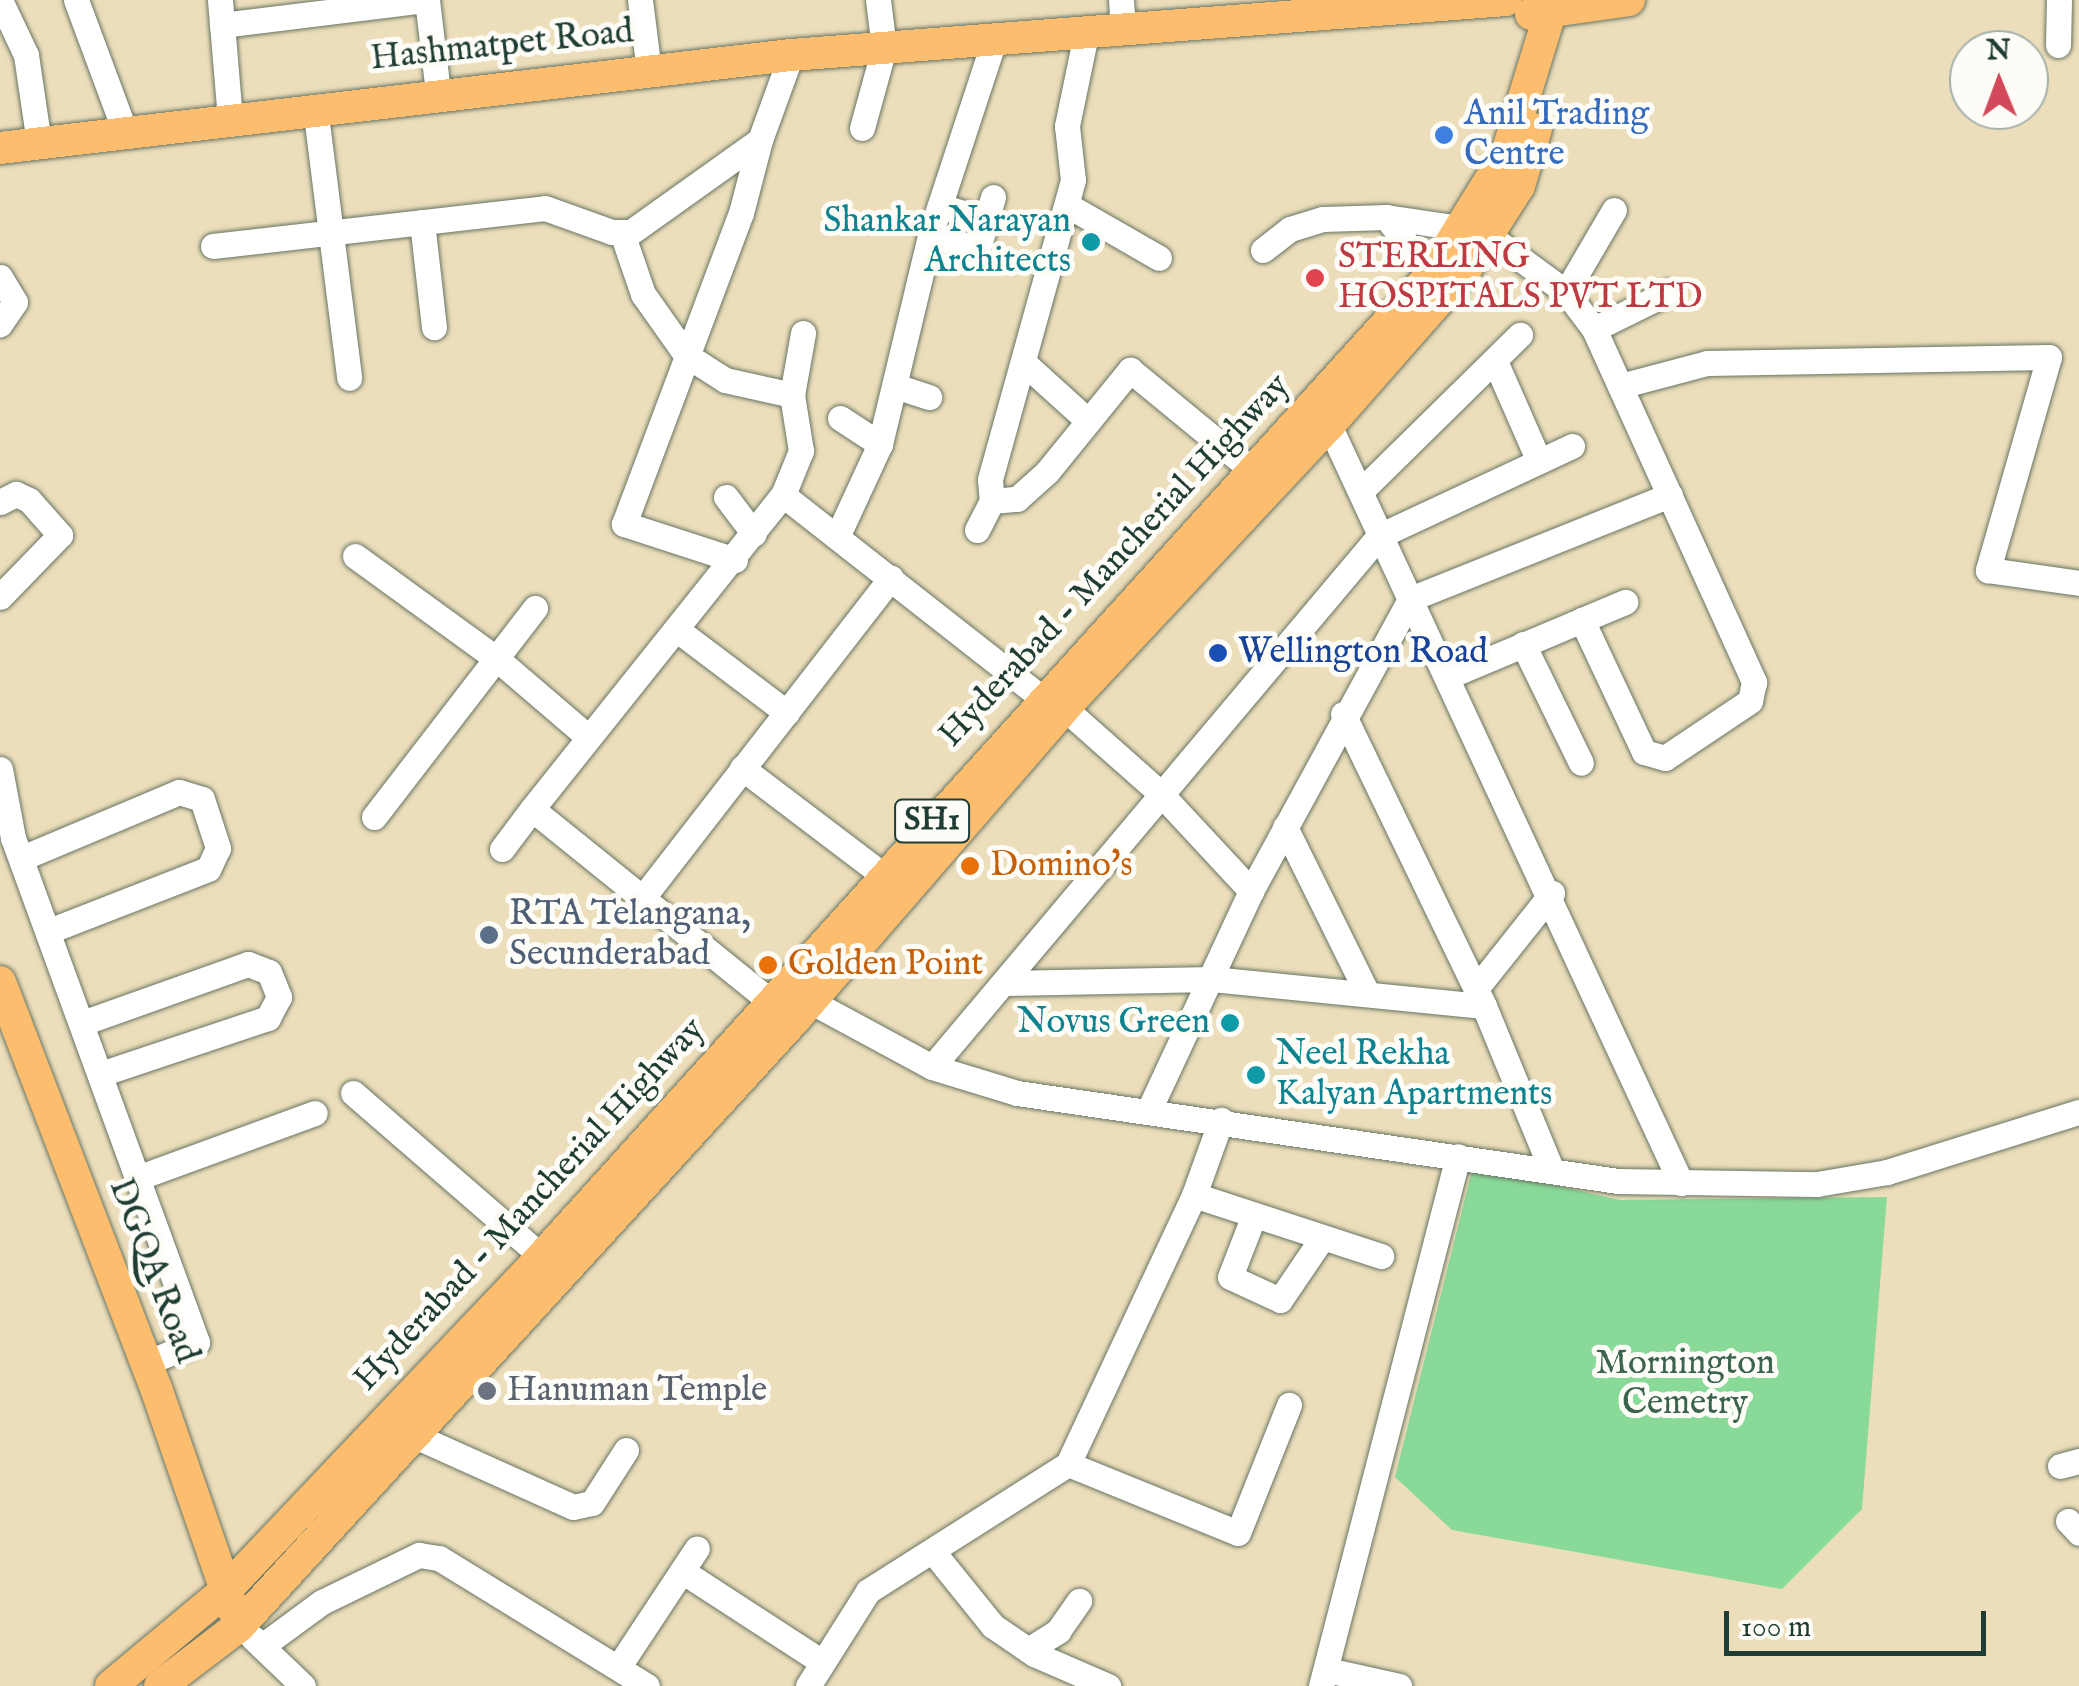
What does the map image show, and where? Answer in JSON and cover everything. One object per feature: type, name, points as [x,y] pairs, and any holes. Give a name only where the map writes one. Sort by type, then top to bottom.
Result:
[{"type":"main road","name":"Hashmatpet Road","points":[[1246,14],[1506,0]]},
{"type":"main road","name":"Hashmatpet Road","points":[[0,148],[124,129],[791,54],[995,37],[1086,34],[1122,15],[1563,6],[1629,0]]},
{"type":"main road","name":"Hyderabad - Mancherial Highway","points":[[111,1686],[225,1591],[790,1003],[883,875],[1329,425],[1465,270],[1563,6]]},
{"type":"main road","name":"Hyderabad - Mancherial Highway","points":[[160,1686],[250,1636],[413,1435],[1254,471],[1432,274],[1476,232]]},
{"type":"main road","name":"DGQA Road","points":[[0,982],[146,1363],[225,1591],[250,1636]]},
{"type":"street","points":[[0,0],[26,55],[39,142]]},
{"type":"street","points":[[76,0],[124,129]]},
{"type":"street","points":[[230,118],[221,12],[427,0],[438,92]]},
{"type":"street","points":[[640,0],[649,71]]},
{"type":"street","points":[[862,128],[884,48],[878,0]]},
{"type":"street","points":[[2058,45],[2059,0]]},
{"type":"street","points":[[976,530],[992,502],[990,480],[1075,170],[1067,126],[1086,34]]},
{"type":"street","points":[[837,537],[880,444],[930,235],[995,37]]},
{"type":"street","points":[[735,560],[624,524],[741,214],[760,140],[791,54]]},
{"type":"street","points":[[315,107],[350,378]]},
{"type":"street","points":[[213,246],[545,208],[622,233],[656,216],[760,140]]},
{"type":"street","points":[[1067,205],[1159,258]]},
{"type":"street","points":[[930,235],[978,249],[990,209],[940,206]]},
{"type":"street","points":[[1566,292],[1614,210]]},
{"type":"street","points":[[1386,217],[1432,274]]},
{"type":"street","points":[[1263,250],[1306,222],[1386,217],[1476,232],[1566,292],[1594,329],[1670,495],[1754,682],[1750,701],[1665,758],[1655,758],[1644,752],[1582,620]]},
{"type":"street","points":[[422,222],[434,327]]},
{"type":"street","points":[[622,233],[644,294],[686,355],[725,380],[792,396]]},
{"type":"street","points":[[0,277],[15,302],[0,324]]},
{"type":"street","points":[[1594,329],[1669,292]]},
{"type":"street","points":[[502,849],[588,736],[680,632],[783,495],[801,451],[792,396],[803,333]]},
{"type":"street","points":[[1361,491],[1520,336]]},
{"type":"street","points":[[1620,386],[1707,363],[2049,357],[1988,570],[2079,583]]},
{"type":"street","points":[[1496,361],[1539,461]]},
{"type":"street","points":[[1023,362],[1088,421]]},
{"type":"street","points":[[992,502],[1017,499],[1130,370],[1254,471]]},
{"type":"street","points":[[895,386],[928,397]]},
{"type":"street","points":[[840,418],[880,444]]},
{"type":"street","points":[[1329,425],[1552,893],[1681,1183]]},
{"type":"street","points":[[932,1066],[1006,983],[1160,793],[1379,536],[1572,446]]},
{"type":"street","points":[[0,502],[16,494],[29,500],[60,534],[0,597]]},
{"type":"street","points":[[783,495],[1053,703],[1160,793],[1251,890]]},
{"type":"street","points":[[1148,1112],[1251,890],[1343,714],[1410,599],[1670,495]]},
{"type":"street","points":[[726,496],[754,534]]},
{"type":"street","points":[[354,556],[497,659],[588,736]]},
{"type":"street","points":[[644,896],[891,578]]},
{"type":"street","points":[[1449,676],[1625,602]]},
{"type":"street","points":[[374,817],[535,608]]},
{"type":"street","points":[[680,632],[786,713]]},
{"type":"street","points":[[1523,644],[1581,763]]},
{"type":"street","points":[[1343,714],[1481,996],[1552,1171]]},
{"type":"street","points":[[742,768],[883,875]]},
{"type":"street","points":[[0,769],[22,858],[104,1074],[197,1342],[146,1363]]},
{"type":"street","points":[[22,858],[178,792],[202,799],[218,848],[208,869],[49,931]]},
{"type":"street","points":[[532,809],[790,1003],[932,1066],[1017,1093],[1552,1171],[1681,1183],[1817,1184],[1887,1172],[2079,1112]]},
{"type":"street","points":[[1285,827],[1367,993]]},
{"type":"street","points":[[1481,996],[1552,893]]},
{"type":"street","points":[[85,1022],[248,964],[269,972],[278,997],[268,1018],[104,1074]]},
{"type":"street","points":[[1006,983],[1212,979],[1367,993],[1481,996]]},
{"type":"street","points":[[353,1093],[542,1257]]},
{"type":"street","points":[[140,1177],[315,1113]]},
{"type":"street","points":[[808,1686],[868,1592],[1068,1464],[1194,1195],[1221,1120]]},
{"type":"street","points":[[1399,1686],[1324,1678],[1458,1156]]},
{"type":"street","points":[[1194,1195],[1382,1256]]},
{"type":"street","points":[[1254,1215],[1230,1277],[1280,1300],[1322,1238]]},
{"type":"street","points":[[1068,1464],[1238,1533],[1289,1404]]},
{"type":"street","points":[[413,1435],[573,1507],[592,1503],[626,1450]]},
{"type":"street","points":[[619,1666],[698,1548]]},
{"type":"street","points":[[934,1553],[979,1612],[1028,1650],[1108,1686]]},
{"type":"street","points":[[304,1686],[250,1636],[419,1555],[439,1558],[648,1686]]},
{"type":"street","points":[[682,1572],[822,1662]]},
{"type":"street","points":[[1028,1650],[1058,1631],[1079,1601]]},
{"type":"green space","name":"Mornington Cemetry","points":[[1473,1167],[1620,1200],[1887,1197],[1862,1509],[1782,1589],[1452,1530],[1395,1477]]},
{"type":"place","name":"Anil Trading Centre","points":[[1444,135]]},
{"type":"place","name":"Shankar Narayan Architects","points":[[1091,242]]},
{"type":"place","name":"STERLING HOSPITALS PVT LTD","points":[[1315,278]]},
{"type":"place","name":"Wellington Road","points":[[1218,653]]},
{"type":"place","name":"Domino's","points":[[970,866]]},
{"type":"place","name":"RTA Telangana, Secunderabad","points":[[489,935]]},
{"type":"place","name":"Golden Point","points":[[768,965]]},
{"type":"place","name":"Novus Green","points":[[1230,1023]]},
{"type":"place","name":"Neel Rekha Kalyan Apartments","points":[[1256,1075]]},
{"type":"place","name":"Hanuman Temple","points":[[487,1391]]}]
